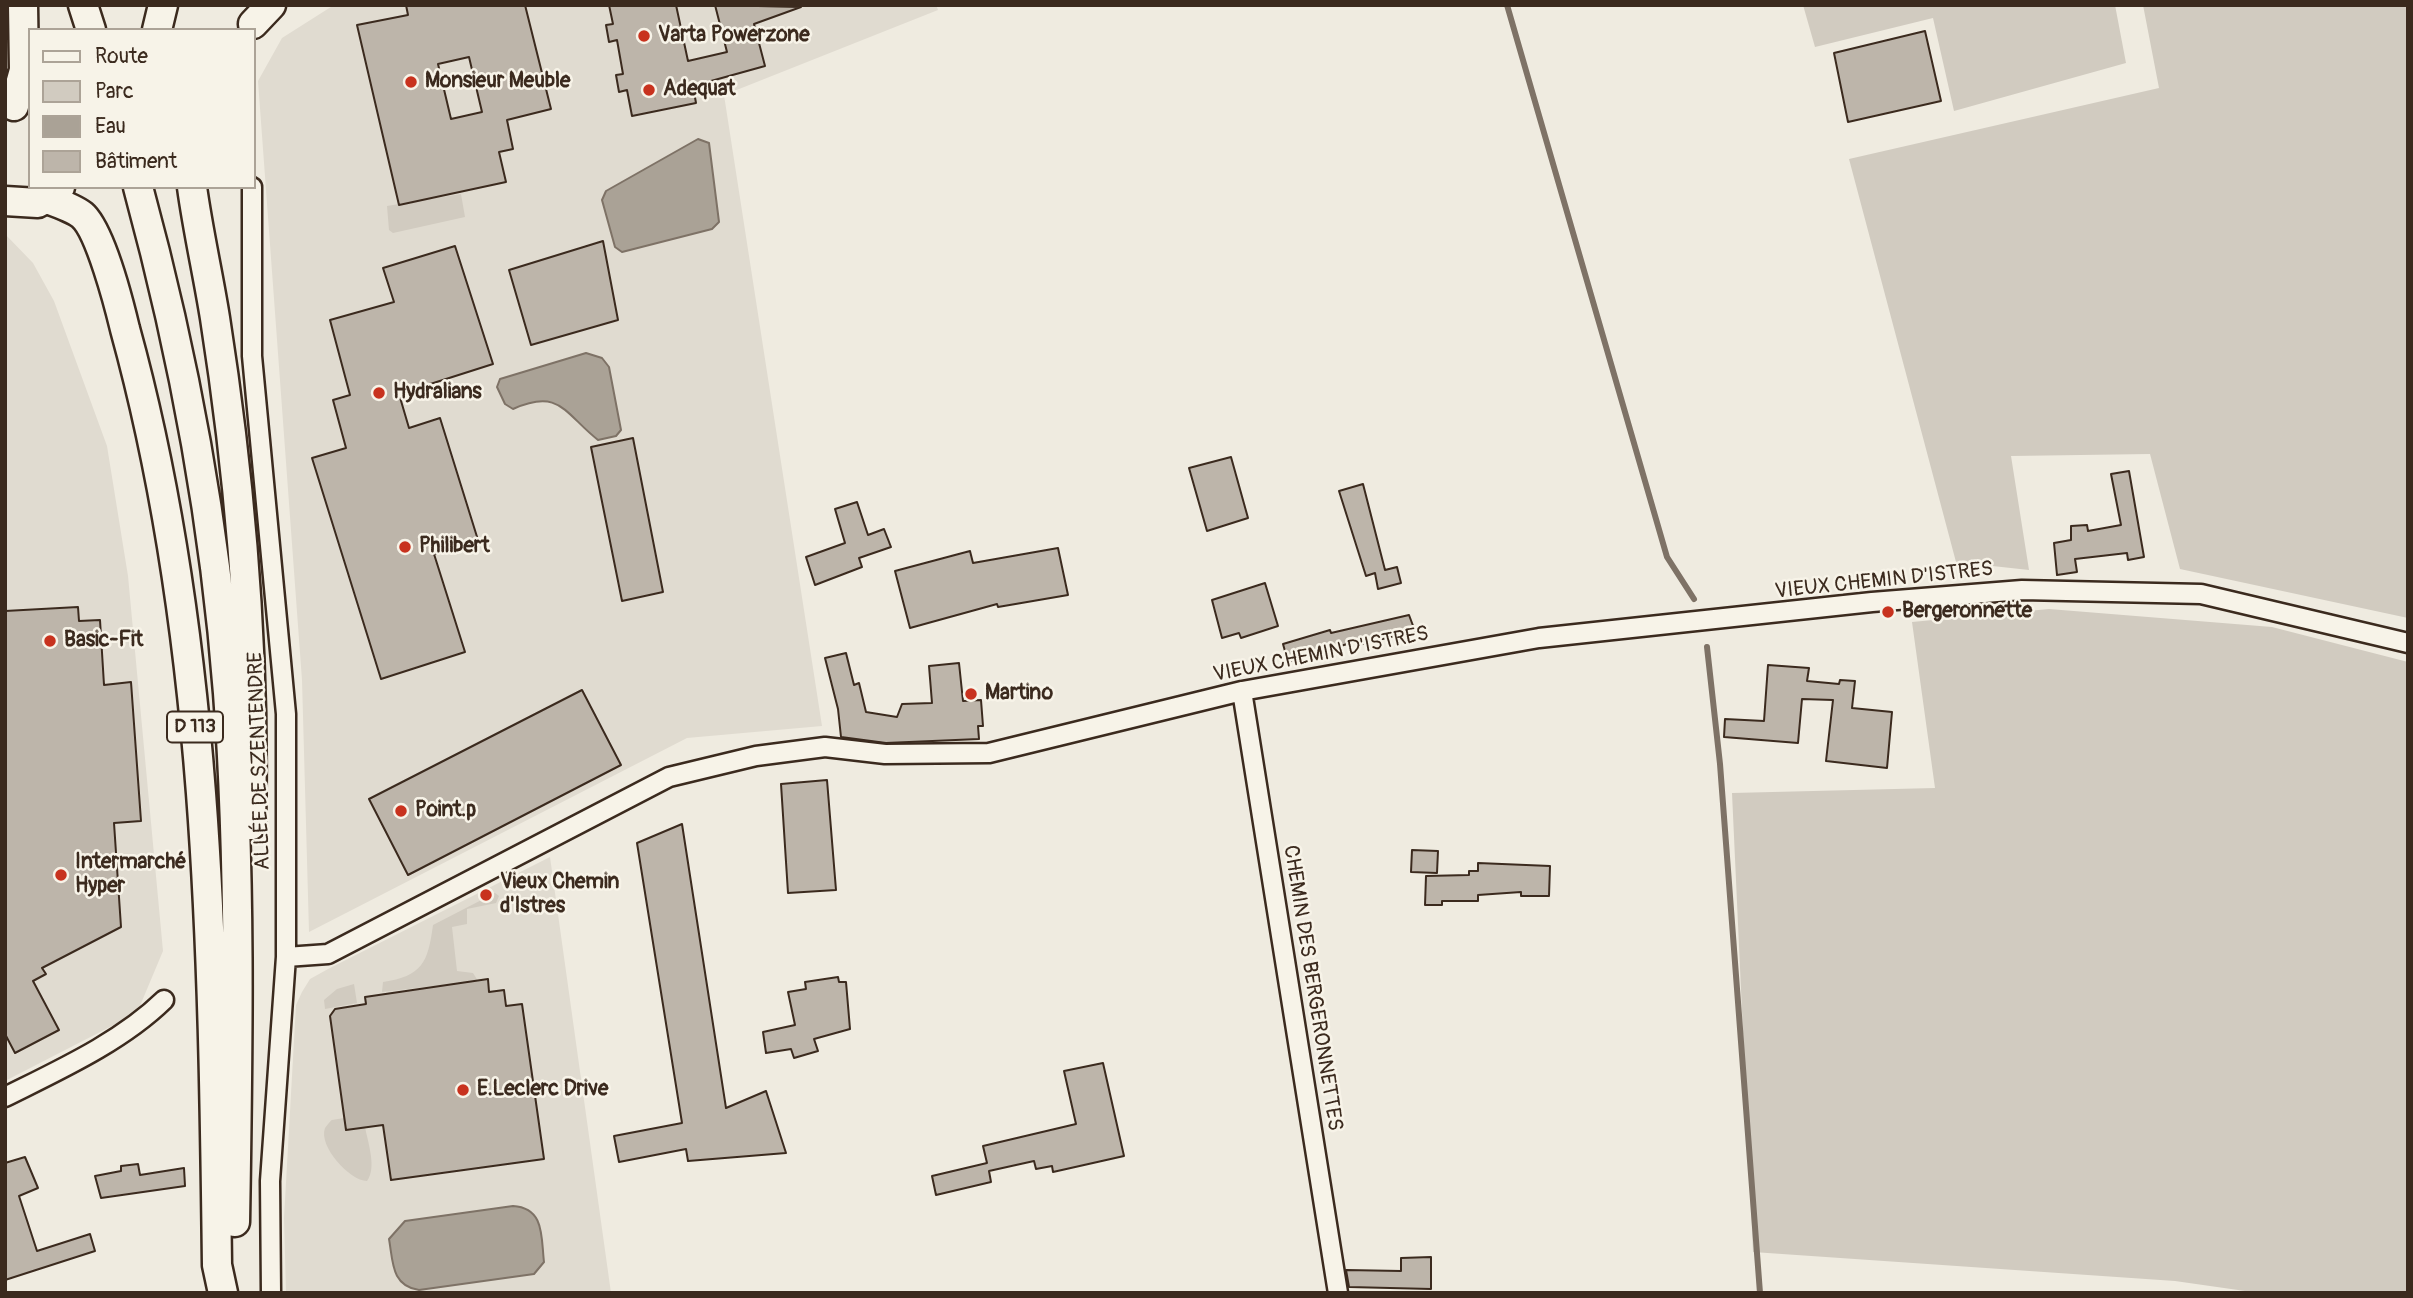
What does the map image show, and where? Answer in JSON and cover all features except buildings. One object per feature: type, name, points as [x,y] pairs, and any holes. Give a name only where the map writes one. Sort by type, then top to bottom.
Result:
[{"type":"main road","points":[[16,107],[24,70],[23,5]]},
{"type":"main road","points":[[83,5],[91,28]]},
{"type":"main road","points":[[157,28],[163,5]]},
{"type":"main road","name":"D 113","points":[[138,189],[187,398],[219,606],[231,754],[237,1082],[234,1293]]},
{"type":"main road","points":[[192,189],[225,392],[247,631],[252,734],[250,883],[237,1082]]},
{"type":"main road","points":[[5,201],[28,205],[54,193]]},
{"type":"main road","name":"D 113","points":[[54,193],[82,215],[95,236],[118,302],[160,472],[181,606],[200,771],[214,1026],[217,1265],[223,1293]]},
{"type":"street","name":"ALLÉE DE SZENTENDRE","points":[[252,189],[252,356],[286,714],[286,957],[270,1181],[271,1293]]},
{"type":"street","name":"VIEUX CHEMIN D'ISTRES","points":[[286,957],[328,954],[669,777],[756,756],[825,747],[885,754],[989,753],[1241,691],[1539,638],[1884,601],[2022,590],[2201,594],[2408,643]]},
{"type":"street","name":"CHEMIN DES BERGERONNETTES","points":[[1241,691],[1338,1293]]},
{"type":"street","points":[[5,1097],[50,1075],[147,1017],[163,1000]]},
{"type":"shaded area","points":[[334,5],[936,5],[938,10],[724,95],[822,726],[687,738],[309,932],[302,680],[258,81],[282,38]]},
{"type":"shaded area","points":[[5,234],[33,263],[54,301],[107,446],[128,576],[163,951],[137,1013],[5,1081]]},
{"type":"shaded area","points":[[550,857],[611,1293],[286,1293],[284,1218],[296,1005],[302,992],[310,979],[328,969]]},
{"type":"green space","points":[[1803,5],[2115,5],[2126,63],[1954,111],[1933,18],[1815,47]]},
{"type":"green space","points":[[2143,5],[2408,5],[2408,618],[2180,569],[2150,454],[2011,456],[2029,570],[1956,562],[1849,159],[2159,88]]},
{"type":"green space","points":[[461,194],[465,217],[393,233],[389,230],[387,206]]},
{"type":"green space","points":[[2049,609],[2272,627],[2408,662],[2408,1293],[2259,1293],[2175,1281],[1753,1252],[1732,793],[1935,788],[1912,622]]},
{"type":"green space","points":[[495,893],[499,896],[496,903],[467,909],[467,924],[452,927],[457,971],[473,973],[478,981],[382,992],[383,982],[407,976],[421,965],[429,949],[433,925]]},
{"type":"green space","points":[[354,984],[357,1003],[325,1009],[324,1000],[337,989]]},
{"type":"green space","points":[[344,1118],[346,1130],[365,1127],[372,1162],[367,1181],[344,1169],[326,1144],[325,1128],[332,1120]]},
{"type":"water","points":[[698,139],[709,143],[719,222],[712,229],[622,252],[615,247],[602,200],[606,191]]},
{"type":"water","points":[[586,353],[602,358],[609,367],[621,430],[616,436],[598,440],[569,413],[552,402],[529,403],[513,409],[505,404],[497,387],[500,379]]},
{"type":"water","points":[[513,1206],[531,1212],[539,1225],[544,1262],[534,1274],[419,1290],[410,1288],[398,1278],[389,1239],[405,1221]]},
{"type":"waterway","points":[[1507,5],[1667,557],[1694,599]]},
{"type":"waterway","points":[[1707,647],[1720,764],[1760,1293]]},
{"type":"place","name":"Varta Powerzone","points":[[644,36]]},
{"type":"place","name":"Monsieur Meuble","points":[[411,82]]},
{"type":"place","name":"Adequat","points":[[649,90]]},
{"type":"place","name":"Hydralians","points":[[379,393]]},
{"type":"place","name":"Philibert","points":[[405,547]]},
{"type":"place","name":"Bergeronnette","points":[[1888,612]]},
{"type":"place","name":"Basic-Fit","points":[[50,641]]},
{"type":"place","name":"Martino","points":[[971,694]]},
{"type":"place","name":"Point.p","points":[[401,811]]},
{"type":"place","name":"Intermarché Hyper","points":[[61,875]]},
{"type":"place","name":"Vieux Chemin d'Istres","points":[[486,895]]},
{"type":"place","name":"E.Leclerc Drive","points":[[463,1090]]}]
